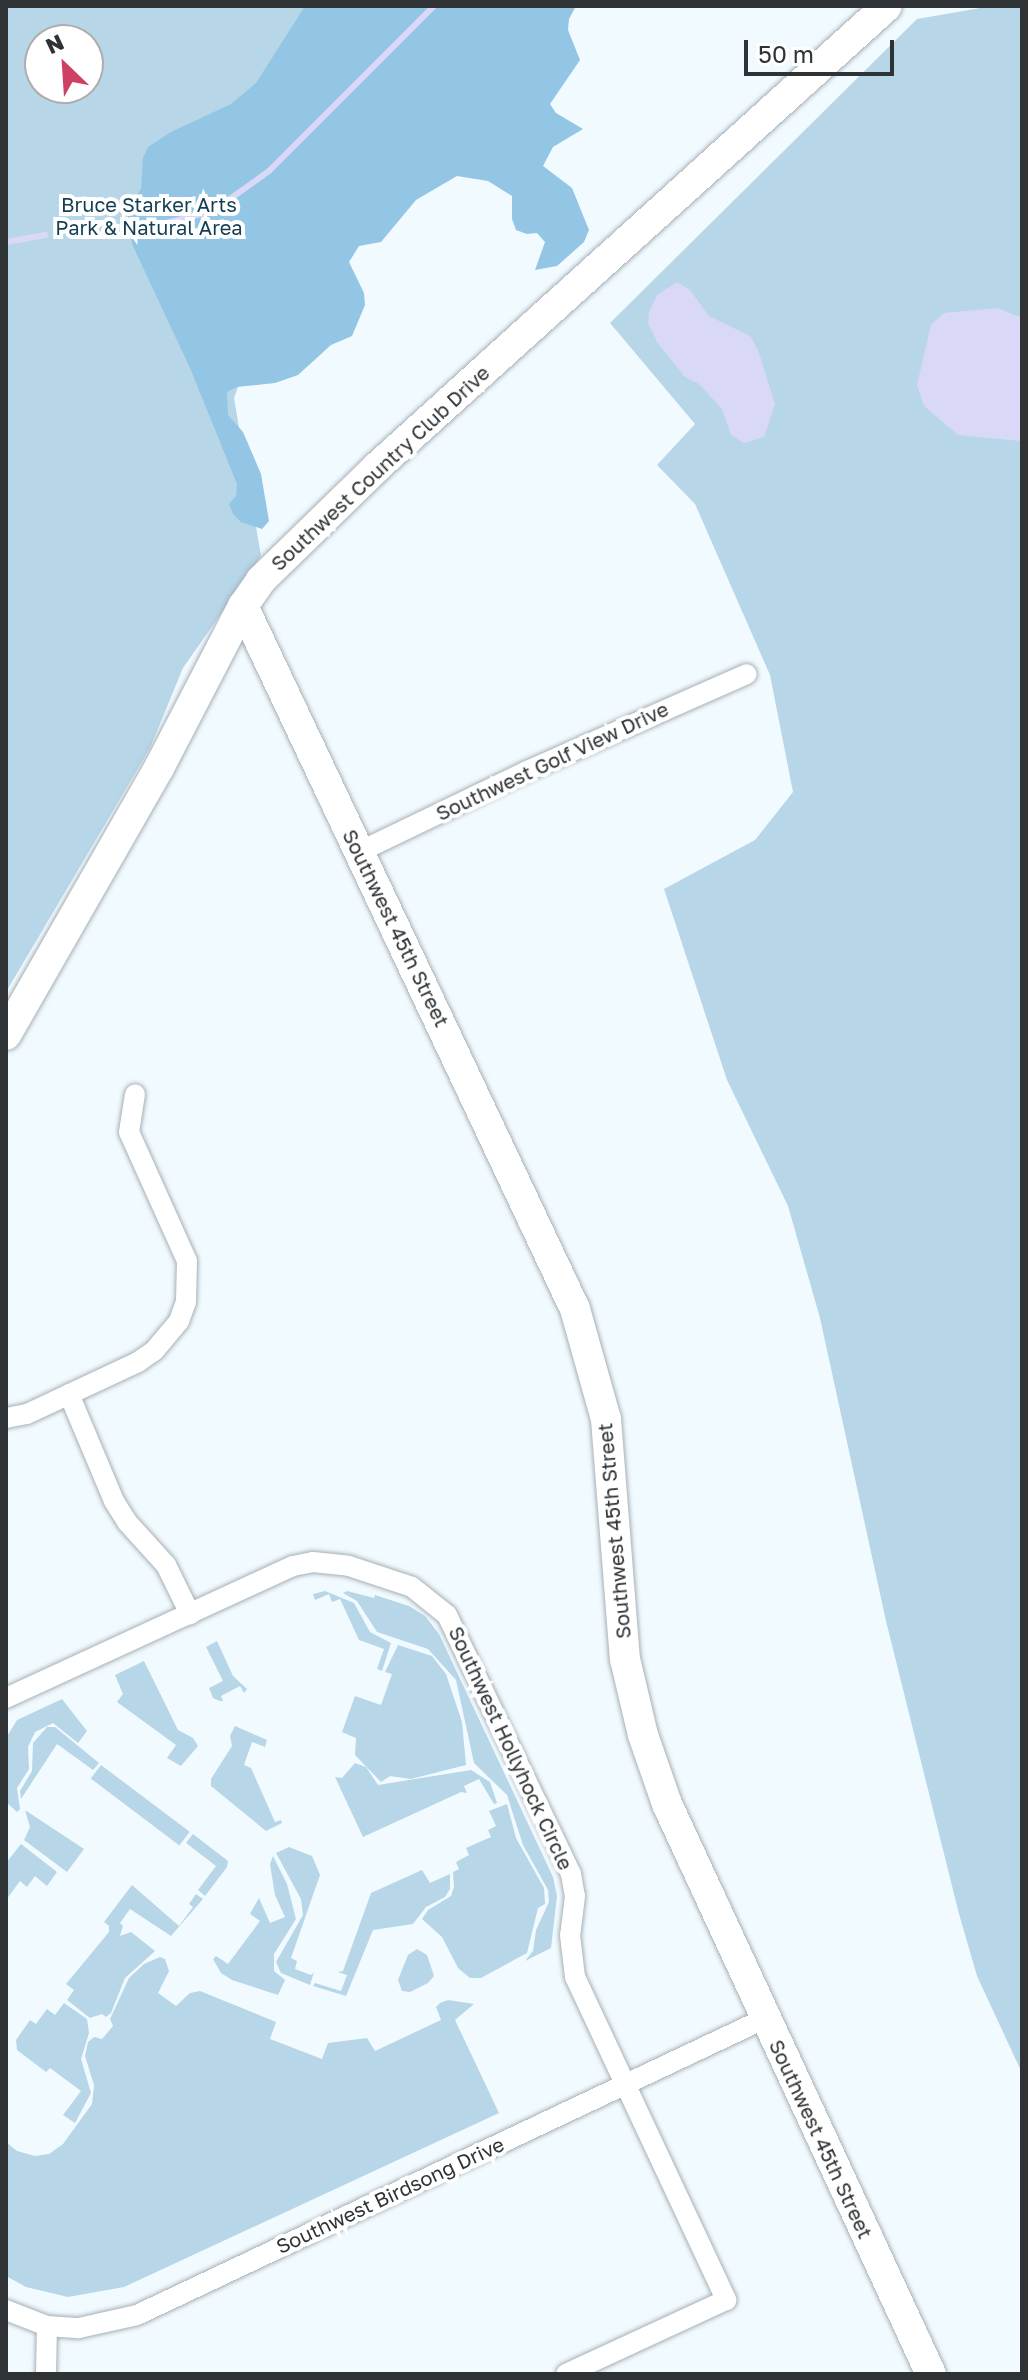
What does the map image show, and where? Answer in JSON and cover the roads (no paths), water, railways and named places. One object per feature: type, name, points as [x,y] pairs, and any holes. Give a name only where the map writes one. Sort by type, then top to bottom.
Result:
[{"type":"street","name":"Southwest Country Club Drive","points":[[6,1035],[159,768],[243,606],[275,564],[377,467],[887,6]]},
{"type":"street","name":"Southwest 45th Street","points":[[243,606],[516,1177],[577,1315],[606,1419],[625,1659],[643,1735],[667,1804],[931,2374]]},
{"type":"street","name":"Southwest Golf View Drive","points":[[359,852],[527,771],[747,674]]},
{"type":"street","points":[[6,1418],[27,1414],[154,1351],[179,1321],[186,1302],[187,1261],[129,1132],[135,1094]]},
{"type":"street","points":[[69,1394],[114,1501],[127,1522],[166,1565],[190,1614]]},
{"type":"street","name":"Southwest Hollyhock Circle","points":[[6,1698],[293,1566],[313,1562],[349,1566],[412,1587],[432,1599],[447,1615],[571,1874],[575,1896],[570,1935],[575,1977],[726,2300],[566,2374]]},
{"type":"street","name":"Southwest Birdsong Drive","points":[[6,2310],[47,2326],[108,2324],[137,2315],[766,2018]]},
{"type":"street","points":[[46,2374],[47,2326]]},
{"type":"waterway","points":[[134,231],[213,211],[269,171],[434,6]]},
{"type":"waterway","points":[[6,242],[45,235]]},
{"type":"park label","name":"Bruce Starker Arts Park & Natural Area","points":[[149,216]]}]
